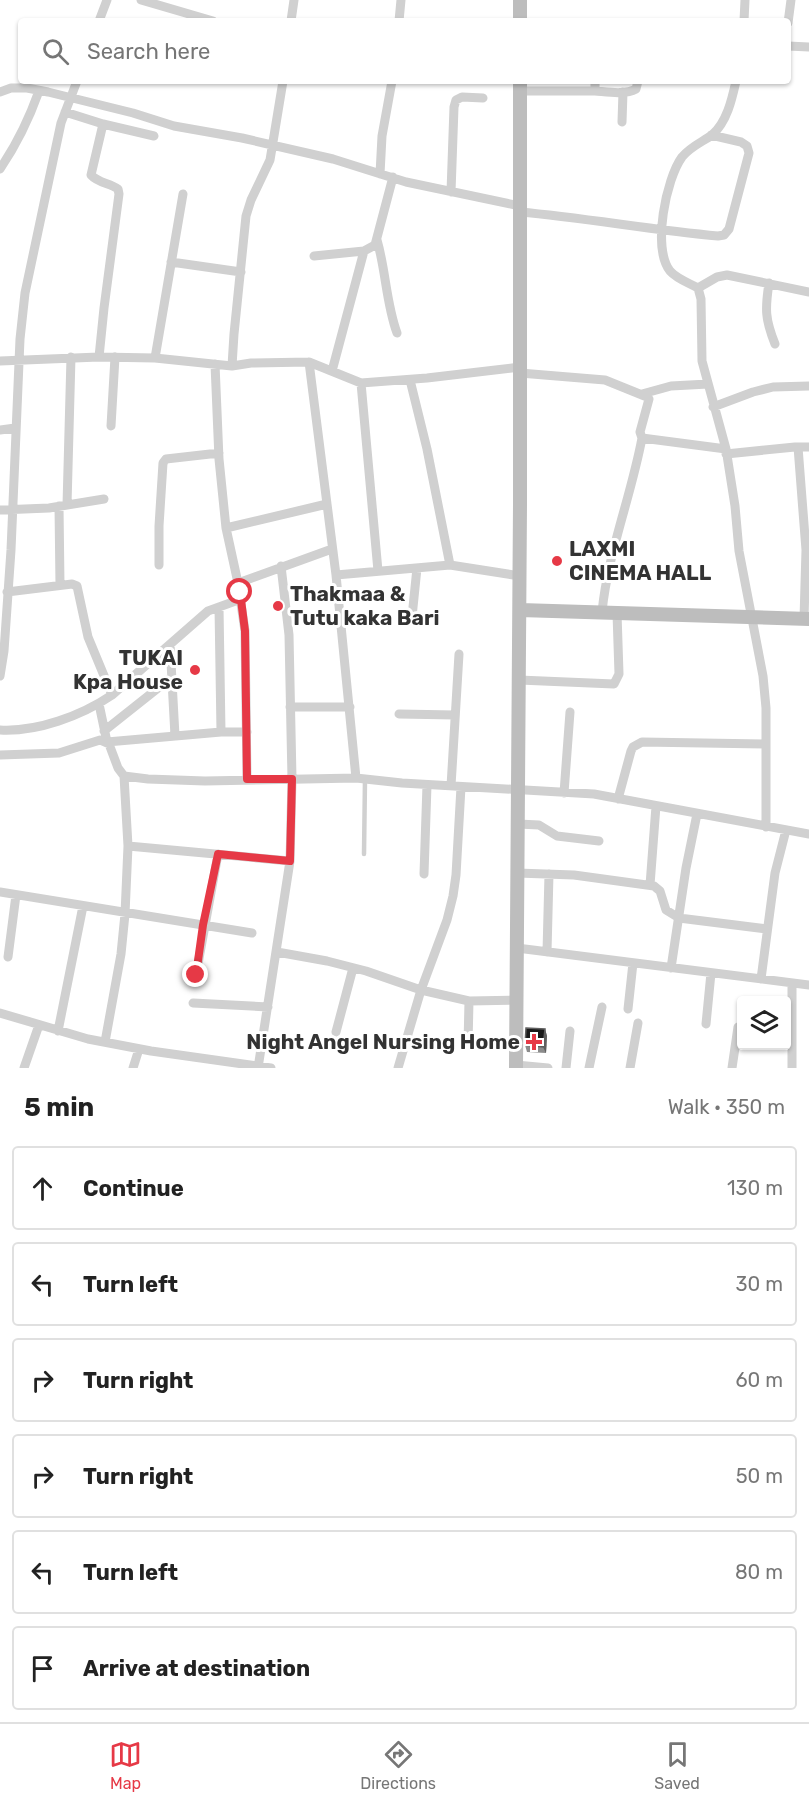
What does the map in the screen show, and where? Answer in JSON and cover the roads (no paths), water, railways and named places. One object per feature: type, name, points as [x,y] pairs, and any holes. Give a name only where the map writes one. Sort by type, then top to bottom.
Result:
[{"type":"street","points":[[100,18],[107,0]]},
{"type":"street","points":[[141,0],[203,18]]},
{"type":"street","points":[[291,18],[294,0]]},
{"type":"street","points":[[399,18],[401,0]]},
{"type":"street","points":[[520,0],[520,18]]},
{"type":"street","points":[[744,18],[745,0]]},
{"type":"street","points":[[789,18],[791,0]]},
{"type":"street","points":[[791,46],[809,46]]},
{"type":"street","points":[[0,676],[25,293],[51,162],[65,112],[76,84]]},
{"type":"street","points":[[232,366],[246,216],[270,160],[282,84]]},
{"type":"street","points":[[380,174],[382,136],[391,84]]},
{"type":"street","points":[[548,1068],[516,1067],[520,610],[520,86],[595,86],[631,92],[636,89],[637,84]]},
{"type":"street","points":[[735,84],[724,118],[711,135],[684,155],[677,165],[669,190],[661,231],[663,253],[670,271],[698,288],[701,299],[702,361],[726,451],[735,506],[738,551],[765,697],[766,827]]},
{"type":"street","points":[[0,92],[11,88],[71,98],[174,126],[333,159],[406,182],[520,209],[661,231],[718,236],[724,235],[729,229],[749,153],[747,146],[741,142],[711,135]]},
{"type":"street","points":[[0,169],[26,126],[39,91]]},
{"type":"street","points":[[622,122],[623,92]]},
{"type":"street","points":[[451,192],[456,100],[462,97],[483,98]]},
{"type":"street","points":[[65,112],[154,136]]},
{"type":"street","points":[[99,357],[119,194],[118,189],[113,185],[95,180],[91,175],[103,124]]},
{"type":"street","points":[[314,256],[364,252],[371,249],[377,240],[393,177]]},
{"type":"street","points":[[155,358],[183,194]]},
{"type":"street","points":[[377,240],[384,268],[388,306],[397,333]]},
{"type":"street","points":[[333,371],[364,252]]},
{"type":"street","points":[[171,262],[241,272]]},
{"type":"street","points":[[698,288],[727,274],[809,292]]},
{"type":"street","points":[[769,283],[765,309],[775,344]]},
{"type":"street","points":[[60,585],[71,357]]},
{"type":"street","points":[[0,361],[115,357],[155,358],[232,366],[251,363],[309,362],[361,383],[520,370],[604,381],[646,395],[648,399],[640,432],[642,438],[634,478],[615,537],[602,612]]},
{"type":"street","points":[[111,426],[115,357]]},
{"type":"street","points":[[309,362],[360,778]]},
{"type":"street","points":[[215,364],[219,453],[226,528],[241,599],[245,631],[247,779]]},
{"type":"street","points":[[410,380],[427,449],[450,566]]},
{"type":"street","points":[[361,383],[378,571]]},
{"type":"street","points":[[642,394],[671,386],[708,384]]},
{"type":"street","points":[[713,406],[773,387],[809,386]]},
{"type":"street","points":[[0,430],[15,428]]},
{"type":"street","points":[[642,438],[726,451],[809,447]]},
{"type":"street","points":[[520,610],[806,619],[806,550],[798,447]]},
{"type":"street","points":[[159,565],[159,515],[163,463],[166,459],[174,457],[219,453]]},
{"type":"street","points":[[0,510],[63,506],[104,499]]},
{"type":"street","points":[[226,528],[327,504]]},
{"type":"street","points":[[238,584],[281,566],[332,549]]},
{"type":"street","points":[[258,1067],[290,861],[292,779],[290,635],[281,566]]},
{"type":"street","points":[[336,575],[450,566],[520,576]]},
{"type":"street","points":[[412,617],[417,568]]},
{"type":"street","points":[[7,592],[72,584],[79,589],[88,637],[112,695]]},
{"type":"street","points":[[0,730],[21,731],[49,724],[99,704],[208,611],[241,599]]},
{"type":"street","points":[[219,606],[221,732]]},
{"type":"street","points":[[519,680],[614,684],[619,675],[617,613]]},
{"type":"street","points":[[170,644],[174,736]]},
{"type":"street","points":[[398,1068],[421,990],[447,920],[453,896],[456,875],[455,715],[459,654]]},
{"type":"street","points":[[104,730],[172,677]]},
{"type":"street","points":[[99,704],[107,742],[123,776],[128,846],[121,954],[105,1042]]},
{"type":"street","points":[[290,707],[350,707]]},
{"type":"street","points":[[564,793],[570,712]]},
{"type":"street","points":[[399,714],[455,715]]},
{"type":"street","points":[[0,754],[59,753],[100,740],[107,742],[221,732],[247,732]]},
{"type":"street","points":[[618,799],[631,751],[636,744],[642,742],[766,744]]},
{"type":"street","points":[[123,776],[205,781],[360,778],[594,795],[809,834]]},
{"type":"street","points":[[424,874],[428,784]]},
{"type":"street","points":[[650,885],[656,806]]},
{"type":"street","points":[[671,968],[697,814]]},
{"type":"street","points":[[518,824],[539,825],[558,836],[599,841]]},
{"type":"street","points":[[760,979],[775,873],[786,830]]},
{"type":"street","points":[[128,846],[290,861]]},
{"type":"street","points":[[196,975],[203,925],[218,854]]},
{"type":"street","points":[[518,873],[574,875],[650,885],[660,891],[666,910],[679,918],[767,929]]},
{"type":"street","points":[[547,952],[549,874]]},
{"type":"street","points":[[0,892],[252,933]]},
{"type":"street","points":[[8,957],[16,895]]},
{"type":"street","points":[[58,1031],[83,906]]},
{"type":"street","points":[[517,948],[809,985]]},
{"type":"street","points":[[277,952],[353,968],[421,990],[469,1001],[516,1000]]},
{"type":"street","points":[[628,1010],[633,963]]},
{"type":"street","points":[[336,1032],[353,968]]},
{"type":"street","points":[[706,1024],[711,973]]},
{"type":"street","points":[[792,983],[792,1068]]},
{"type":"street","points":[[468,1045],[469,1001]]},
{"type":"street","points":[[193,1003],[268,1007]]},
{"type":"street","points":[[589,1068],[602,1007]]},
{"type":"street","points":[[0,1013],[58,1031],[139,1049],[271,1068]]},
{"type":"street","points":[[630,1068],[638,1023]]},
{"type":"street","points":[[24,1068],[39,1025]]},
{"type":"street","points":[[566,1068],[570,1031]]},
{"type":"street","points":[[732,1068],[737,1034]]},
{"type":"street","points":[[133,1068],[139,1049]]},
{"type":"lane","points":[[360,778],[364,854]]},
{"type":"place","name":"LAXMI CINEMA HALL","points":[[557,561]]},
{"type":"place","name":"Thakmaa & Tutu kaka Bari","points":[[278,606]]},
{"type":"place","name":"TUKAI Kpa House","points":[[195,670]]},
{"type":"place","name":"Night Angel Nursing Home","points":[[534,1042]]}]
